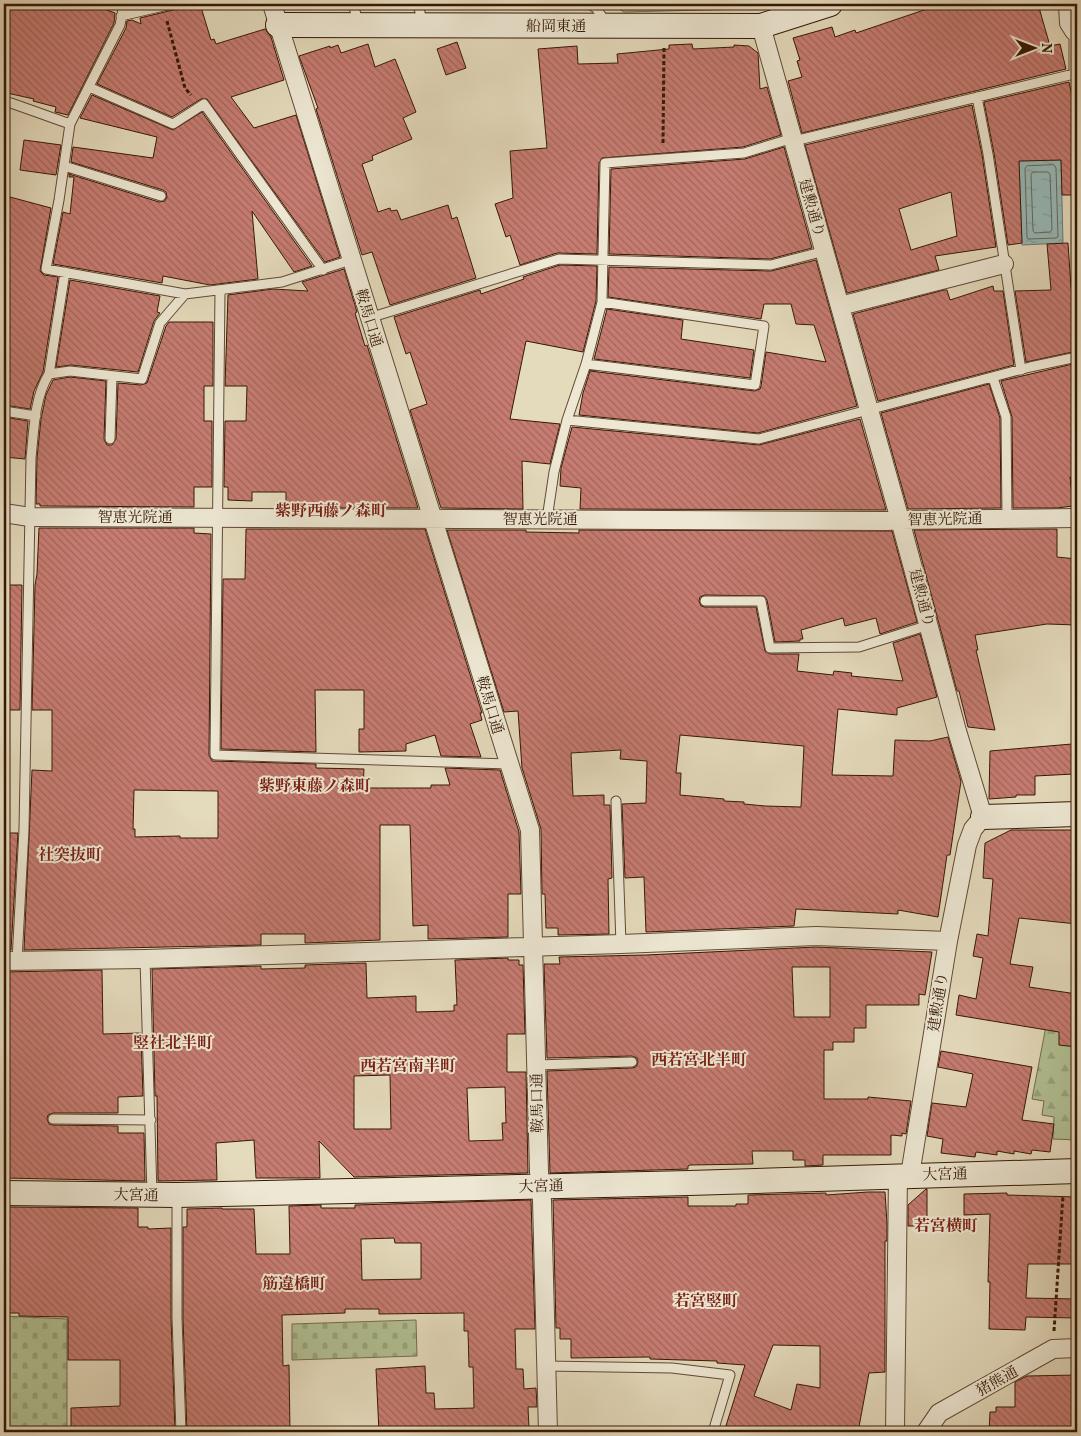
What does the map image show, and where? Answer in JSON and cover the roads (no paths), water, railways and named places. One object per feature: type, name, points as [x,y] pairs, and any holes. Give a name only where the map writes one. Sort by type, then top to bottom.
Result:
[{"type":"street","name":"船岡東通","points":[[275,14],[421,14],[609,26],[761,26],[830,4]]},
{"type":"street","points":[[1068,4],[1068,23],[1076,31]]},
{"type":"street","name":"鞍馬口通","points":[[275,14],[530,830],[548,1432]]},
{"type":"street","name":"建勲通り","points":[[761,26],[870,411],[957,731],[983,817],[973,829],[967,845],[904,1175],[895,1432]]},
{"type":"street","points":[[840,306],[1004,264]]},
{"type":"street","name":"智恵光院通","points":[[4,513],[30,517],[218,518],[877,521],[1077,518]]},
{"type":"street","points":[[983,817],[1077,814]]},
{"type":"street","points":[[10,961],[145,959],[533,947],[816,936],[948,941]]},
{"type":"street","name":"大宮通","points":[[4,1193],[152,1196],[1071,1171]]},
{"type":"street","name":"猪熊通","points":[[926,1432],[939,1413],[1053,1349],[1077,1348]]},
{"type":"lane","points":[[124,4],[120,25],[70,124],[46,269],[185,294],[282,282],[351,260]]},
{"type":"lane","points":[[589,4],[596,8],[609,26]]},
{"type":"lane","points":[[121,16],[167,5]]},
{"type":"lane","points":[[547,519],[554,472],[567,420],[586,364],[602,302],[604,163],[744,153],[793,139],[1074,74],[1076,31]]},
{"type":"lane","points":[[89,87],[173,124],[204,104],[323,270]]},
{"type":"lane","points":[[977,97],[988,154],[1021,370]]},
{"type":"lane","points":[[4,103],[11,103],[70,124]]},
{"type":"lane","points":[[64,166],[161,196]]},
{"type":"lane","points":[[369,318],[559,259],[771,266],[824,252]]},
{"type":"lane","points":[[10,961],[24,829],[31,458],[36,416],[43,384],[49,374],[65,272]]},
{"type":"lane","points":[[220,291],[216,755],[509,764]]},
{"type":"lane","points":[[49,374],[70,371],[142,379],[160,322],[185,294]]},
{"type":"lane","points":[[586,364],[755,385],[764,326],[602,302]]},
{"type":"lane","points":[[567,420],[759,439],[870,411],[935,392],[1077,357]]},
{"type":"lane","points":[[110,438],[112,376]]},
{"type":"lane","points":[[993,378],[1006,417],[1007,518]]},
{"type":"lane","points":[[4,411],[36,416]]},
{"type":"lane","points":[[705,601],[761,601],[770,648],[859,647],[929,625]]},
{"type":"lane","points":[[616,801],[621,944]]},
{"type":"lane","points":[[145,959],[152,1196]]},
{"type":"lane","points":[[536,1065],[632,1062]]},
{"type":"lane","points":[[53,1120],[150,1120]]},
{"type":"lane","points":[[177,1195],[181,1432]]},
{"type":"lane","points":[[545,1366],[672,1368],[730,1375],[713,1432]]},
{"type":"water","points":[[1061,160],[1063,243],[1022,245],[1019,161]]},
{"type":"district","name":"紫野西藤ノ森町","points":[[331,510]]},
{"type":"district","name":"紫野東藤ノ森町","points":[[315,785]]},
{"type":"district","name":"社突抜町","points":[[70,854]]},
{"type":"district","name":"竪社北半町","points":[[173,1042]]},
{"type":"district","name":"西若宮北半町","points":[[699,1059]]},
{"type":"district","name":"西若宮南半町","points":[[408,1065]]},
{"type":"district","name":"若宮横町","points":[[946,1225]]},
{"type":"district","name":"筋違橋町","points":[[294,1283]]},
{"type":"district","name":"若宮竪町","points":[[706,1300]]}]
